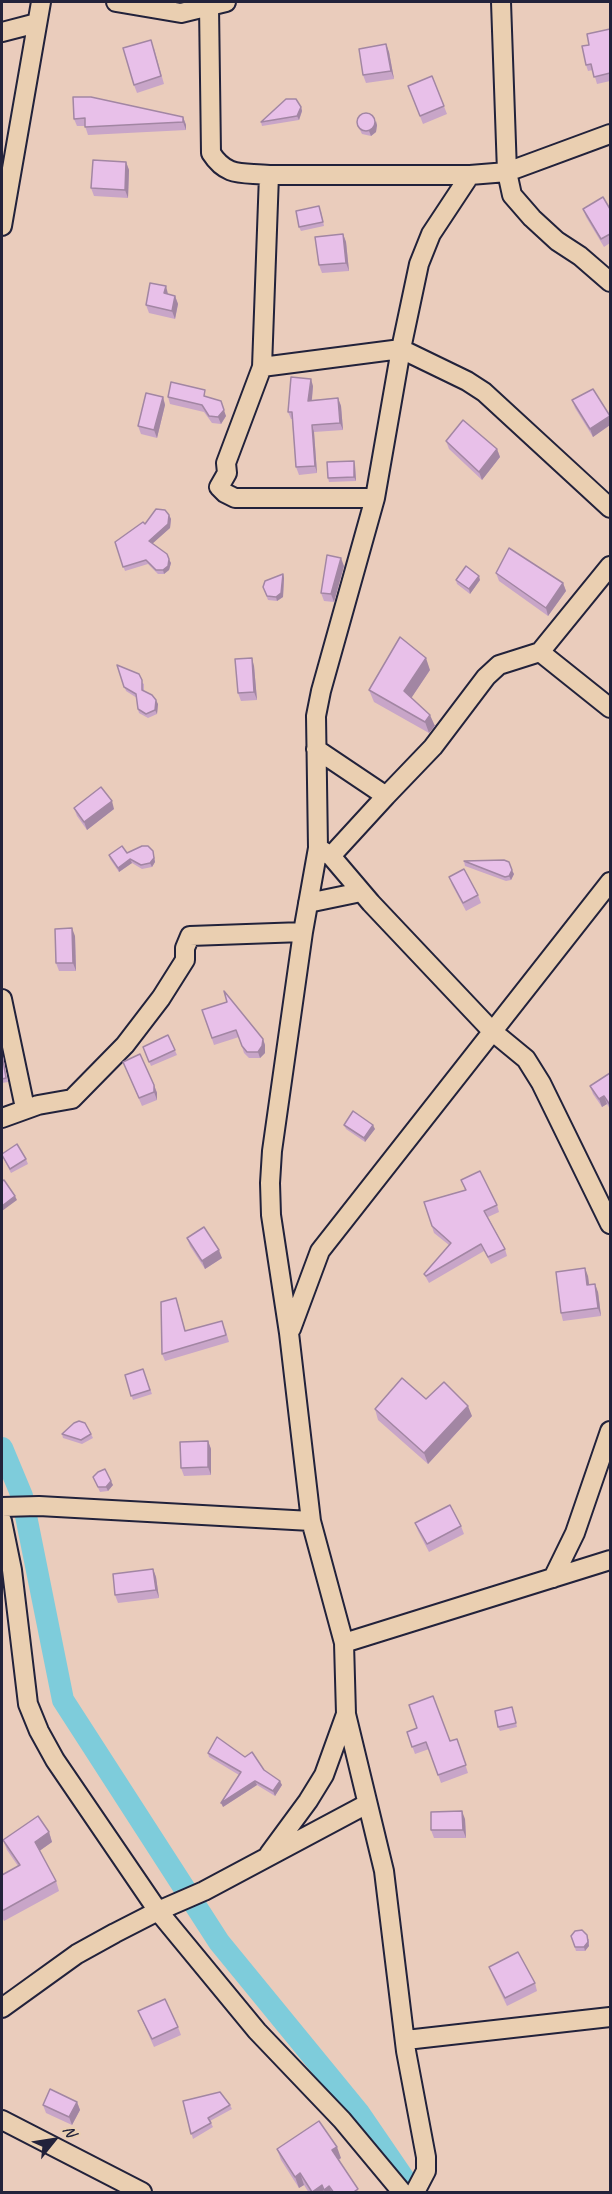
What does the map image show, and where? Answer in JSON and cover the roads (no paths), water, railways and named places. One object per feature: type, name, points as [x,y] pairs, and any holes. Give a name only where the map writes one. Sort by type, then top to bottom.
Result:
[{"type":"street","points":[[2,226],[41,2]]},
{"type":"street","points":[[116,2],[181,13],[218,4],[211,153],[218,164],[228,171],[269,175],[470,175],[507,172],[610,134]]},
{"type":"street","points":[[501,2],[507,172],[512,195],[557,241],[580,256],[610,282]]},
{"type":"street","points":[[2,32],[37,23]]},
{"type":"street","points":[[269,175],[262,367],[226,463],[227,473],[219,487],[235,498],[375,498]]},
{"type":"street","points":[[415,2193],[426,2170],[426,2157],[406,2051],[387,1887],[346,1714],[344,1643],[311,1521],[289,1333],[271,1215],[270,1183],[272,1151],[303,932],[308,903],[324,852],[316,749],[316,716],[375,498],[401,349],[419,264],[431,234],[470,175]]},
{"type":"street","points":[[262,367],[401,349],[467,381],[484,392],[610,508]]},
{"type":"street","points":[[324,852],[386,796],[433,747],[486,677],[500,665],[540,652],[610,566]]},
{"type":"street","points":[[540,652],[610,708]]},
{"type":"street","points":[[316,749],[386,796]]},
{"type":"street","points":[[324,852],[492,1031],[526,1059],[610,1224]]},
{"type":"street","points":[[289,1333],[320,1251],[610,882]]},
{"type":"street","points":[[308,903],[361,892]]},
{"type":"street","points":[[2,1118],[25,1108],[72,1099],[117,1052],[161,998],[185,960],[185,948],[190,936],[303,932]]},
{"type":"street","points":[[2,999],[25,1108]]},
{"type":"street","points":[[553,1578],[575,1533],[610,1431]]},
{"type":"street","points":[[2,1507],[39,1506],[311,1521]]},
{"type":"street","points":[[2,1521],[7,1570],[28,1704],[39,1731],[55,1760],[158,1911],[257,2031],[342,2120],[402,2193]]},
{"type":"street","points":[[344,1643],[610,1560]]},
{"type":"street","points":[[266,1858],[324,1775],[346,1714]]},
{"type":"street","points":[[2,2007],[77,1954],[158,1911],[204,1892],[366,1804]]},
{"type":"street","points":[[406,2040],[610,2017]]},
{"type":"street","points":[[2,2120],[142,2193]]},
{"type":"waterway","points":[[2,1448],[22,1496],[63,1700],[219,1942],[359,2113],[413,2192]]}]
